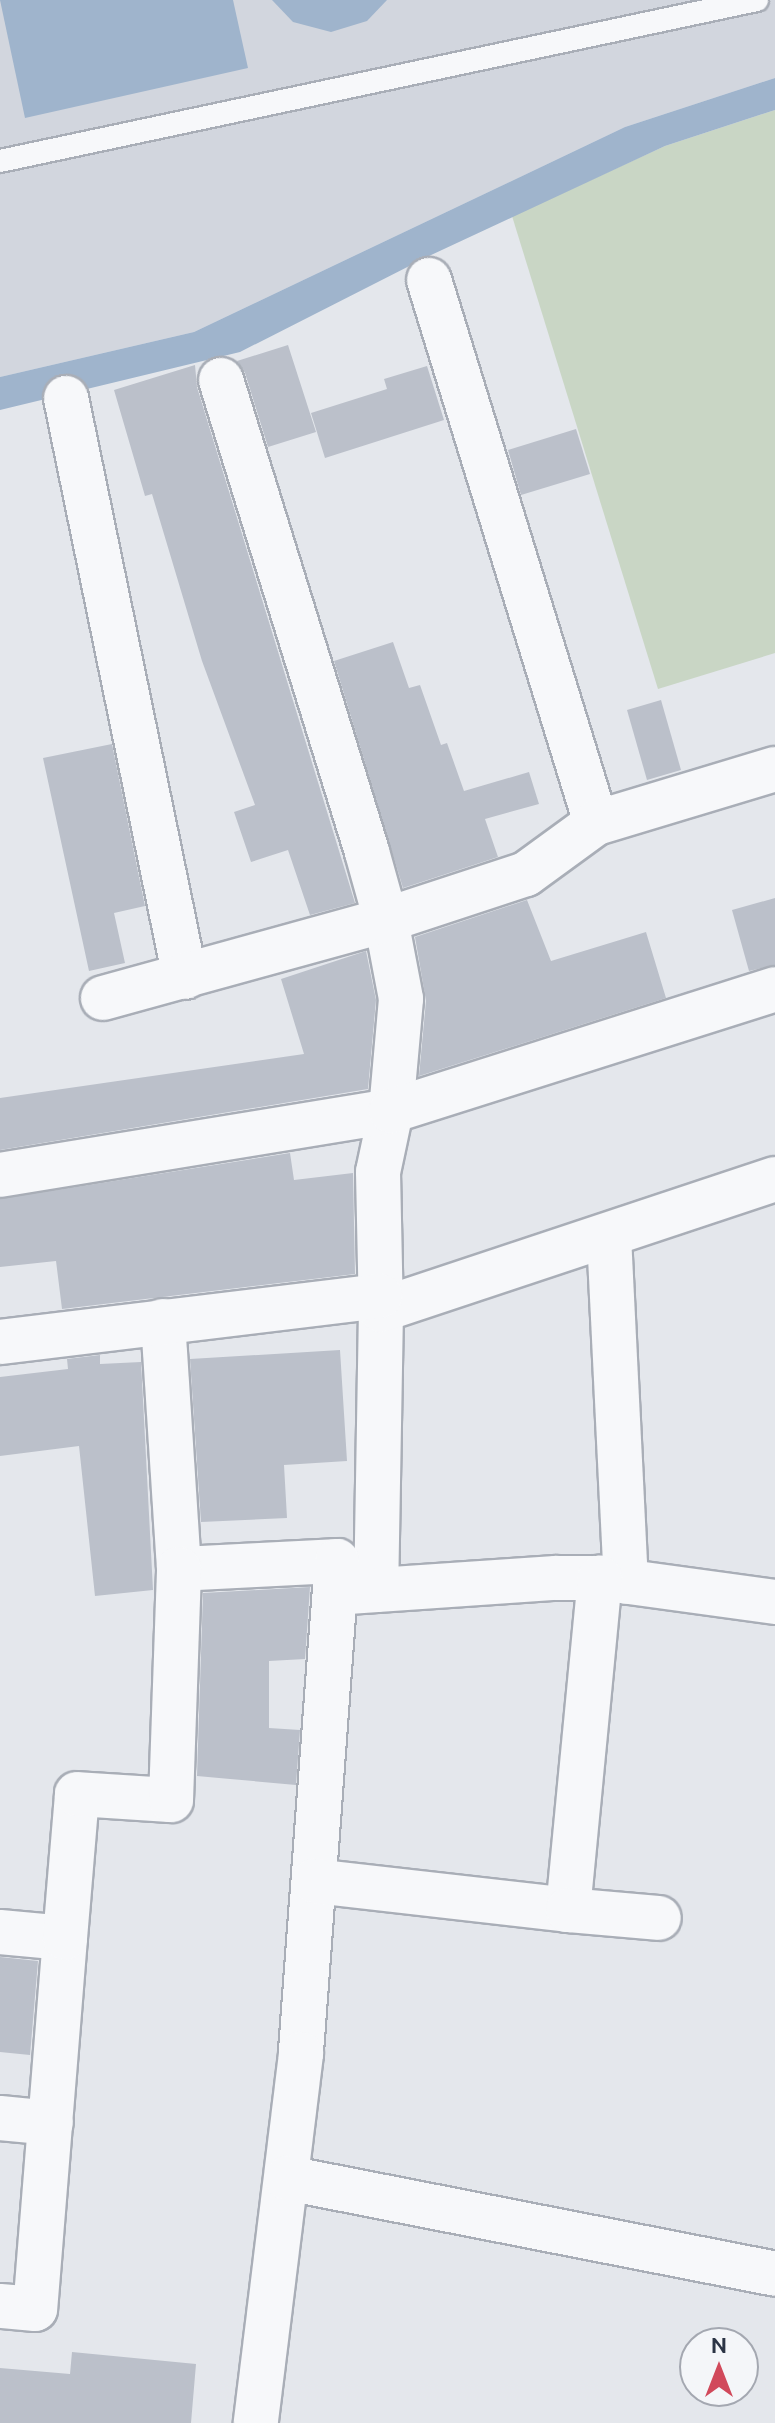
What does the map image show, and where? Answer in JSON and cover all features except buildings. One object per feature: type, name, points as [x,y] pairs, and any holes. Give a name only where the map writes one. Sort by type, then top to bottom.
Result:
[{"type":"street","points":[[429,280],[596,823]]},
{"type":"street","points":[[221,380],[386,920],[401,999],[391,1111],[378,1172],[380,1303],[356,1591],[314,1881],[301,2054],[256,2423]]},
{"type":"street","points":[[66,398],[185,977]]},
{"type":"street","points":[[103,998],[386,920],[526,874],[596,823],[775,769]]},
{"type":"street","points":[[0,1175],[391,1111],[775,989]]},
{"type":"street","points":[[0,1342],[163,1321],[380,1303],[609,1236],[775,1179]]},
{"type":"street","points":[[568,1910],[613,1580],[609,1236]]},
{"type":"street","points":[[0,2306],[35,2309],[77,1794],[171,1800],[179,1569],[163,1321]]},
{"type":"street","points":[[179,1569],[337,1561],[356,1591]]},
{"type":"street","points":[[356,1591],[556,1578],[613,1580],[775,1602]]},
{"type":"street","points":[[314,1881],[659,1918]]},
{"type":"street","points":[[0,1932],[65,1938]]},
{"type":"street","points":[[0,2118],[51,2123]]},
{"type":"street","points":[[287,2178],[775,2274]]},
{"type":"lane","points":[[0,161],[757,0]]},
{"type":"shaded area","points":[[0,0],[775,0],[775,78],[625,127],[194,332],[0,377]]},
{"type":"green space","points":[[775,110],[775,653],[658,689],[512,216],[665,146]]},
{"type":"water","points":[[0,0],[233,0],[248,68],[25,118]]},
{"type":"water","points":[[272,0],[387,0],[367,21],[331,32],[293,22]]},
{"type":"water","points":[[775,78],[775,110],[665,146],[429,256],[240,352],[0,410],[0,377],[194,332],[625,127]]}]
